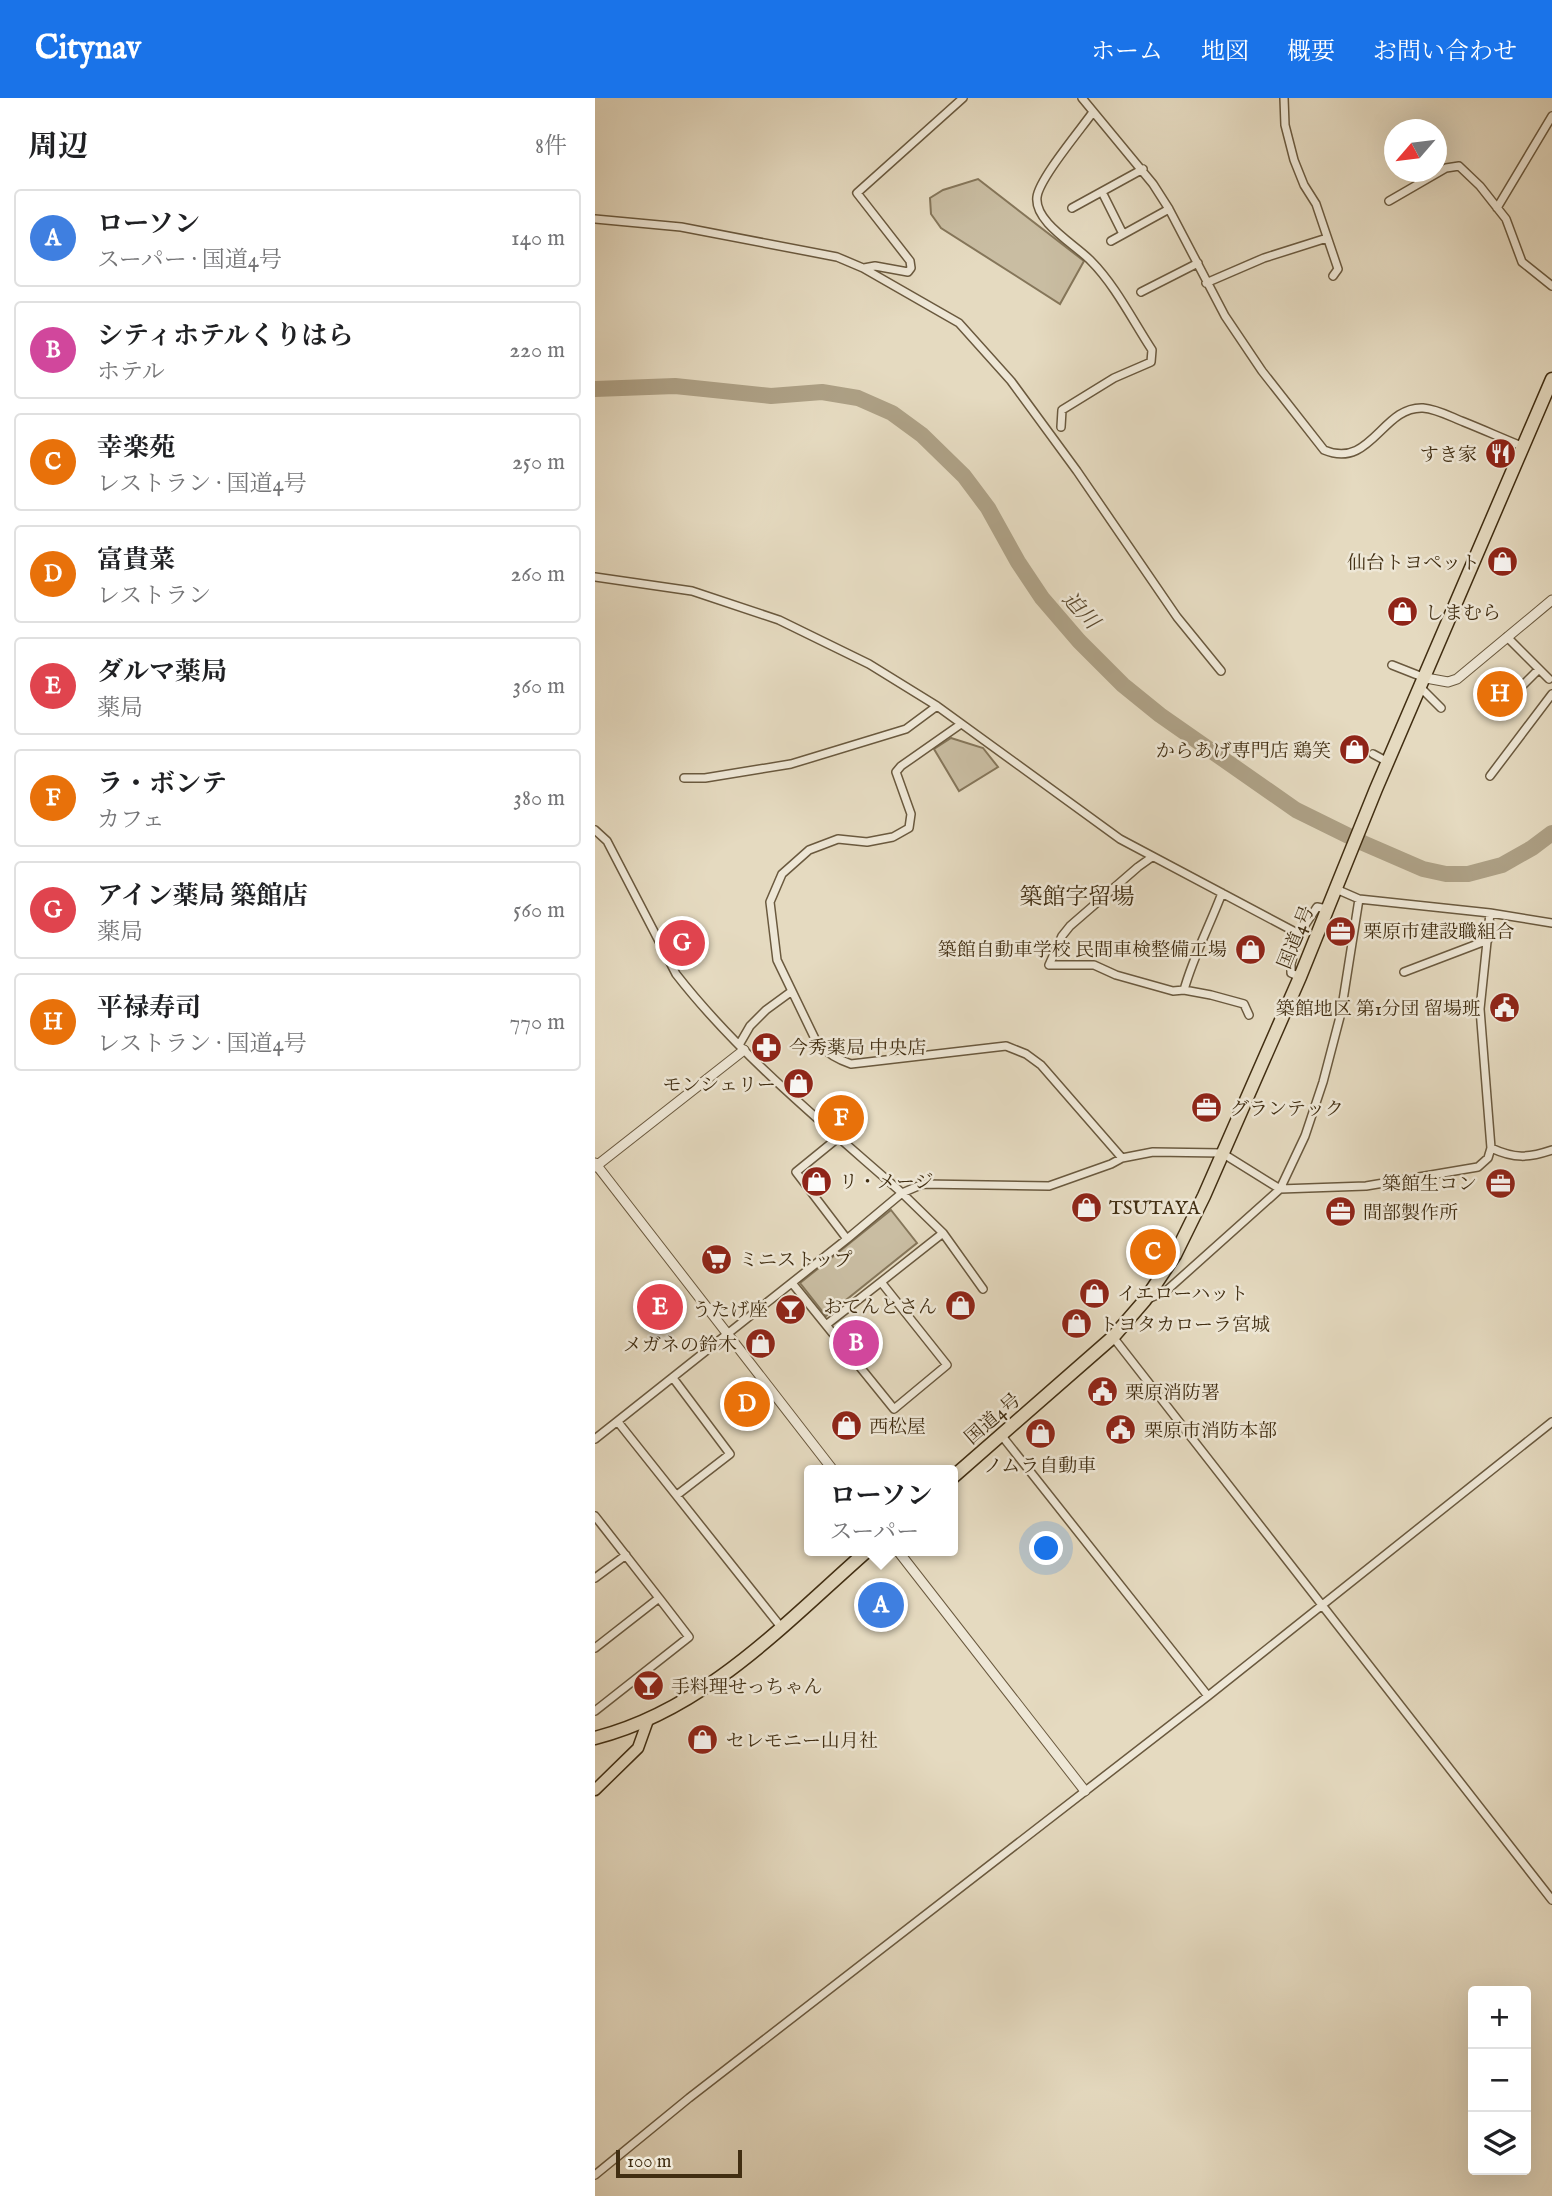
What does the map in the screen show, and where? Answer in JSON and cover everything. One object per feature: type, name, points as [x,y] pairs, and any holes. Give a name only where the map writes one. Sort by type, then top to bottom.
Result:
[{"type":"highway","name":"国道4号","points":[[958,1473],[1113,1337],[1145,1300],[1175,1255],[1300,977],[1376,789],[1552,379]]},
{"type":"highway","points":[[595,1738],[648,1720],[714,1682],[861,1556]]},
{"type":"main road","points":[[595,1790],[638,1748],[648,1720]]},
{"type":"street","points":[[863,268],[875,266],[908,272],[911,268],[910,261],[857,193],[963,98]]},
{"type":"street","points":[[1081,98],[1143,169],[1169,209],[1225,316],[1262,371],[1324,450],[1339,454],[1355,452],[1395,418],[1421,408],[1437,411],[1524,447]]},
{"type":"street","points":[[1284,98],[1285,125],[1294,160],[1304,185],[1316,204],[1338,269],[1333,276]]},
{"type":"street","points":[[1061,427],[1062,410],[1114,377],[1151,362],[1152,349],[1107,281],[1091,261],[1049,223],[1038,208],[1037,195],[1054,164],[1093,112]]},
{"type":"street","points":[[1497,208],[1552,116]]},
{"type":"street","points":[[1389,201],[1446,168],[1459,166],[1480,186],[1510,228],[1521,262],[1552,286]]},
{"type":"street","points":[[1072,208],[1143,169]]},
{"type":"street","points":[[1102,192],[1123,234]]},
{"type":"street","points":[[1111,241],[1169,209]]},
{"type":"street","points":[[595,219],[681,227],[837,257],[863,268],[959,323],[1011,381],[1077,471],[1177,617],[1221,671]]},
{"type":"street","points":[[1206,283],[1263,258],[1327,238]]},
{"type":"street","points":[[1141,292],[1198,263]]},
{"type":"street","points":[[595,577],[692,591],[779,620],[869,664],[937,706],[1120,839],[1299,934]]},
{"type":"street","points":[[1423,683],[1453,681],[1552,600]]},
{"type":"street","points":[[1507,637],[1549,680]]},
{"type":"street","points":[[1392,664],[1423,683],[1441,708]]},
{"type":"street","points":[[1522,685],[1539,669]]},
{"type":"street","points":[[1490,776],[1552,694]]},
{"type":"street","points":[[684,778],[705,778],[791,764],[906,729],[937,706]]},
{"type":"street","points":[[961,724],[896,772],[911,814],[909,828],[893,837],[867,842],[838,839],[809,850],[782,874],[770,902],[777,960],[817,1043],[839,1060],[851,1064],[1006,1046],[1026,1054],[1041,1065],[1122,1158]]},
{"type":"street","points":[[1373,754],[1388,762]]},
{"type":"street","points":[[595,830],[607,841],[676,974],[692,994],[742,1047],[943,1233],[983,1289]]},
{"type":"street","points":[[1152,857],[1070,926],[1062,936],[1049,965],[1094,965],[1116,975],[1173,991],[1184,990],[1244,1004],[1249,1015]]},
{"type":"street","points":[[1337,885],[1359,899],[1490,913],[1552,923]]},
{"type":"street","points":[[1184,990],[1222,892]]},
{"type":"street","points":[[1145,1300],[1166,1291],[1280,1189],[1305,1136],[1323,1082],[1341,1013],[1359,899]]},
{"type":"street","points":[[1300,977],[1291,973],[1299,934],[1317,907],[1327,909]]},
{"type":"street","points":[[595,1439],[902,1193],[923,1184],[1049,1186],[1122,1158],[1153,1152],[1222,1153],[1280,1189],[1366,1186],[1478,1167],[1488,1157],[1491,1148],[1480,1009],[1490,913]]},
{"type":"street","points":[[1404,972],[1488,940]]},
{"type":"street","points":[[792,991],[750,1026],[742,1047],[596,1165],[829,1465]]},
{"type":"street","points":[[839,1137],[796,1172],[847,1239]]},
{"type":"street","points":[[1491,1148],[1507,1156],[1536,1155],[1552,1150]]},
{"type":"street","points":[[826,1325],[943,1233]]},
{"type":"street","points":[[792,1283],[894,1409],[947,1365],[881,1282]]},
{"type":"street","points":[[1113,1337],[1552,1900]]},
{"type":"street","points":[[673,1378],[730,1454],[677,1495]]},
{"type":"street","points":[[618,1422],[781,1627]]},
{"type":"street","points":[[595,2175],[720,2074],[1208,1696],[1552,1422]]},
{"type":"street","points":[[1002,1436],[1208,1696]]},
{"type":"street","points":[[595,1516],[689,1637],[595,1712]]},
{"type":"street","points":[[595,1578],[626,1555]]},
{"type":"street","points":[[902,1556],[1085,1791]]},
{"type":"street","points":[[595,1648],[659,1598]]},
{"type":"shaded area","points":[[978,179],[1084,261],[1060,304],[941,228],[931,214],[930,198],[943,190]]},
{"type":"shaded area","points":[[951,738],[983,748],[998,767],[959,791],[934,749]]},
{"type":"shaded area","points":[[891,1210],[917,1243],[826,1316],[800,1283]]},
{"type":"waterway","name":"迫川","points":[[595,389],[675,386],[771,396],[822,392],[858,398],[892,413],[922,435],[964,476],[988,508],[1042,598],[1079,641],[1123,685],[1160,715],[1296,810],[1423,869],[1446,874],[1468,874],[1502,865],[1552,833]]},
{"type":"place","name":"すき家","points":[[1500,454]]},
{"type":"place","name":"仙台トヨペット","points":[[1503,562]]},
{"type":"place","name":"しまむら","points":[[1402,612]]},
{"type":"place","name":"平禄寿司","points":[[1500,694]]},
{"type":"place","name":"からあげ専門店 鶏笑","points":[[1354,750]]},
{"type":"place","name":"栗原市建設職組合","points":[[1340,931]]},
{"type":"place","name":"アイン薬局 築館店","points":[[682,943]]},
{"type":"place","name":"築館自動車学校 民間車検整備工場","points":[[1250,949]]},
{"type":"place","name":"築館地区 第1分団 留場班","points":[[1504,1008]]},
{"type":"place","name":"今秀薬局 中央店","points":[[766,1047]]},
{"type":"place","name":"モンシェリー","points":[[799,1084]]},
{"type":"place","name":"グランテック","points":[[1207,1108]]},
{"type":"place","name":"ラ・ボンテ","points":[[841,1118]]},
{"type":"place","name":"リ・メージ","points":[[816,1181]]},
{"type":"place","name":"築館生コン","points":[[1500,1183]]},
{"type":"place","name":"TSUTAYA","points":[[1086,1207]]},
{"type":"place","name":"間部製作所","points":[[1340,1212]]},
{"type":"place","name":"幸楽苑","points":[[1153,1252]]},
{"type":"place","name":"ミニストップ","points":[[716,1259]]},
{"type":"place","name":"イエローハット","points":[[1094,1293]]},
{"type":"place","name":"おてんとさん","points":[[960,1306]]},
{"type":"place","name":"ダルマ薬局","points":[[660,1307]]},
{"type":"place","name":"うたげ座","points":[[791,1309]]},
{"type":"place","name":"トヨタカローラ宮城","points":[[1076,1324]]},
{"type":"place","name":"シティホテルくりはら","points":[[856,1343]]},
{"type":"place","name":"メガネの鈴木","points":[[760,1344]]},
{"type":"place","name":"栗原消防署","points":[[1102,1392]]},
{"type":"place","name":"富貴菜","points":[[747,1404]]},
{"type":"place","name":"西松屋","points":[[846,1426]]},
{"type":"place","name":"栗原市消防本部","points":[[1121,1430]]},
{"type":"place","name":"ノムラ自動車","points":[[1040,1434]]},
{"type":"place","name":"ローソン","points":[[881,1605]]},
{"type":"place","name":"手料理せっちゃん","points":[[648,1686]]},
{"type":"place","name":"セレモニー山月社","points":[[703,1740]]},
{"type":"district","name":"築館字留場","points":[[1077,896]]}]
